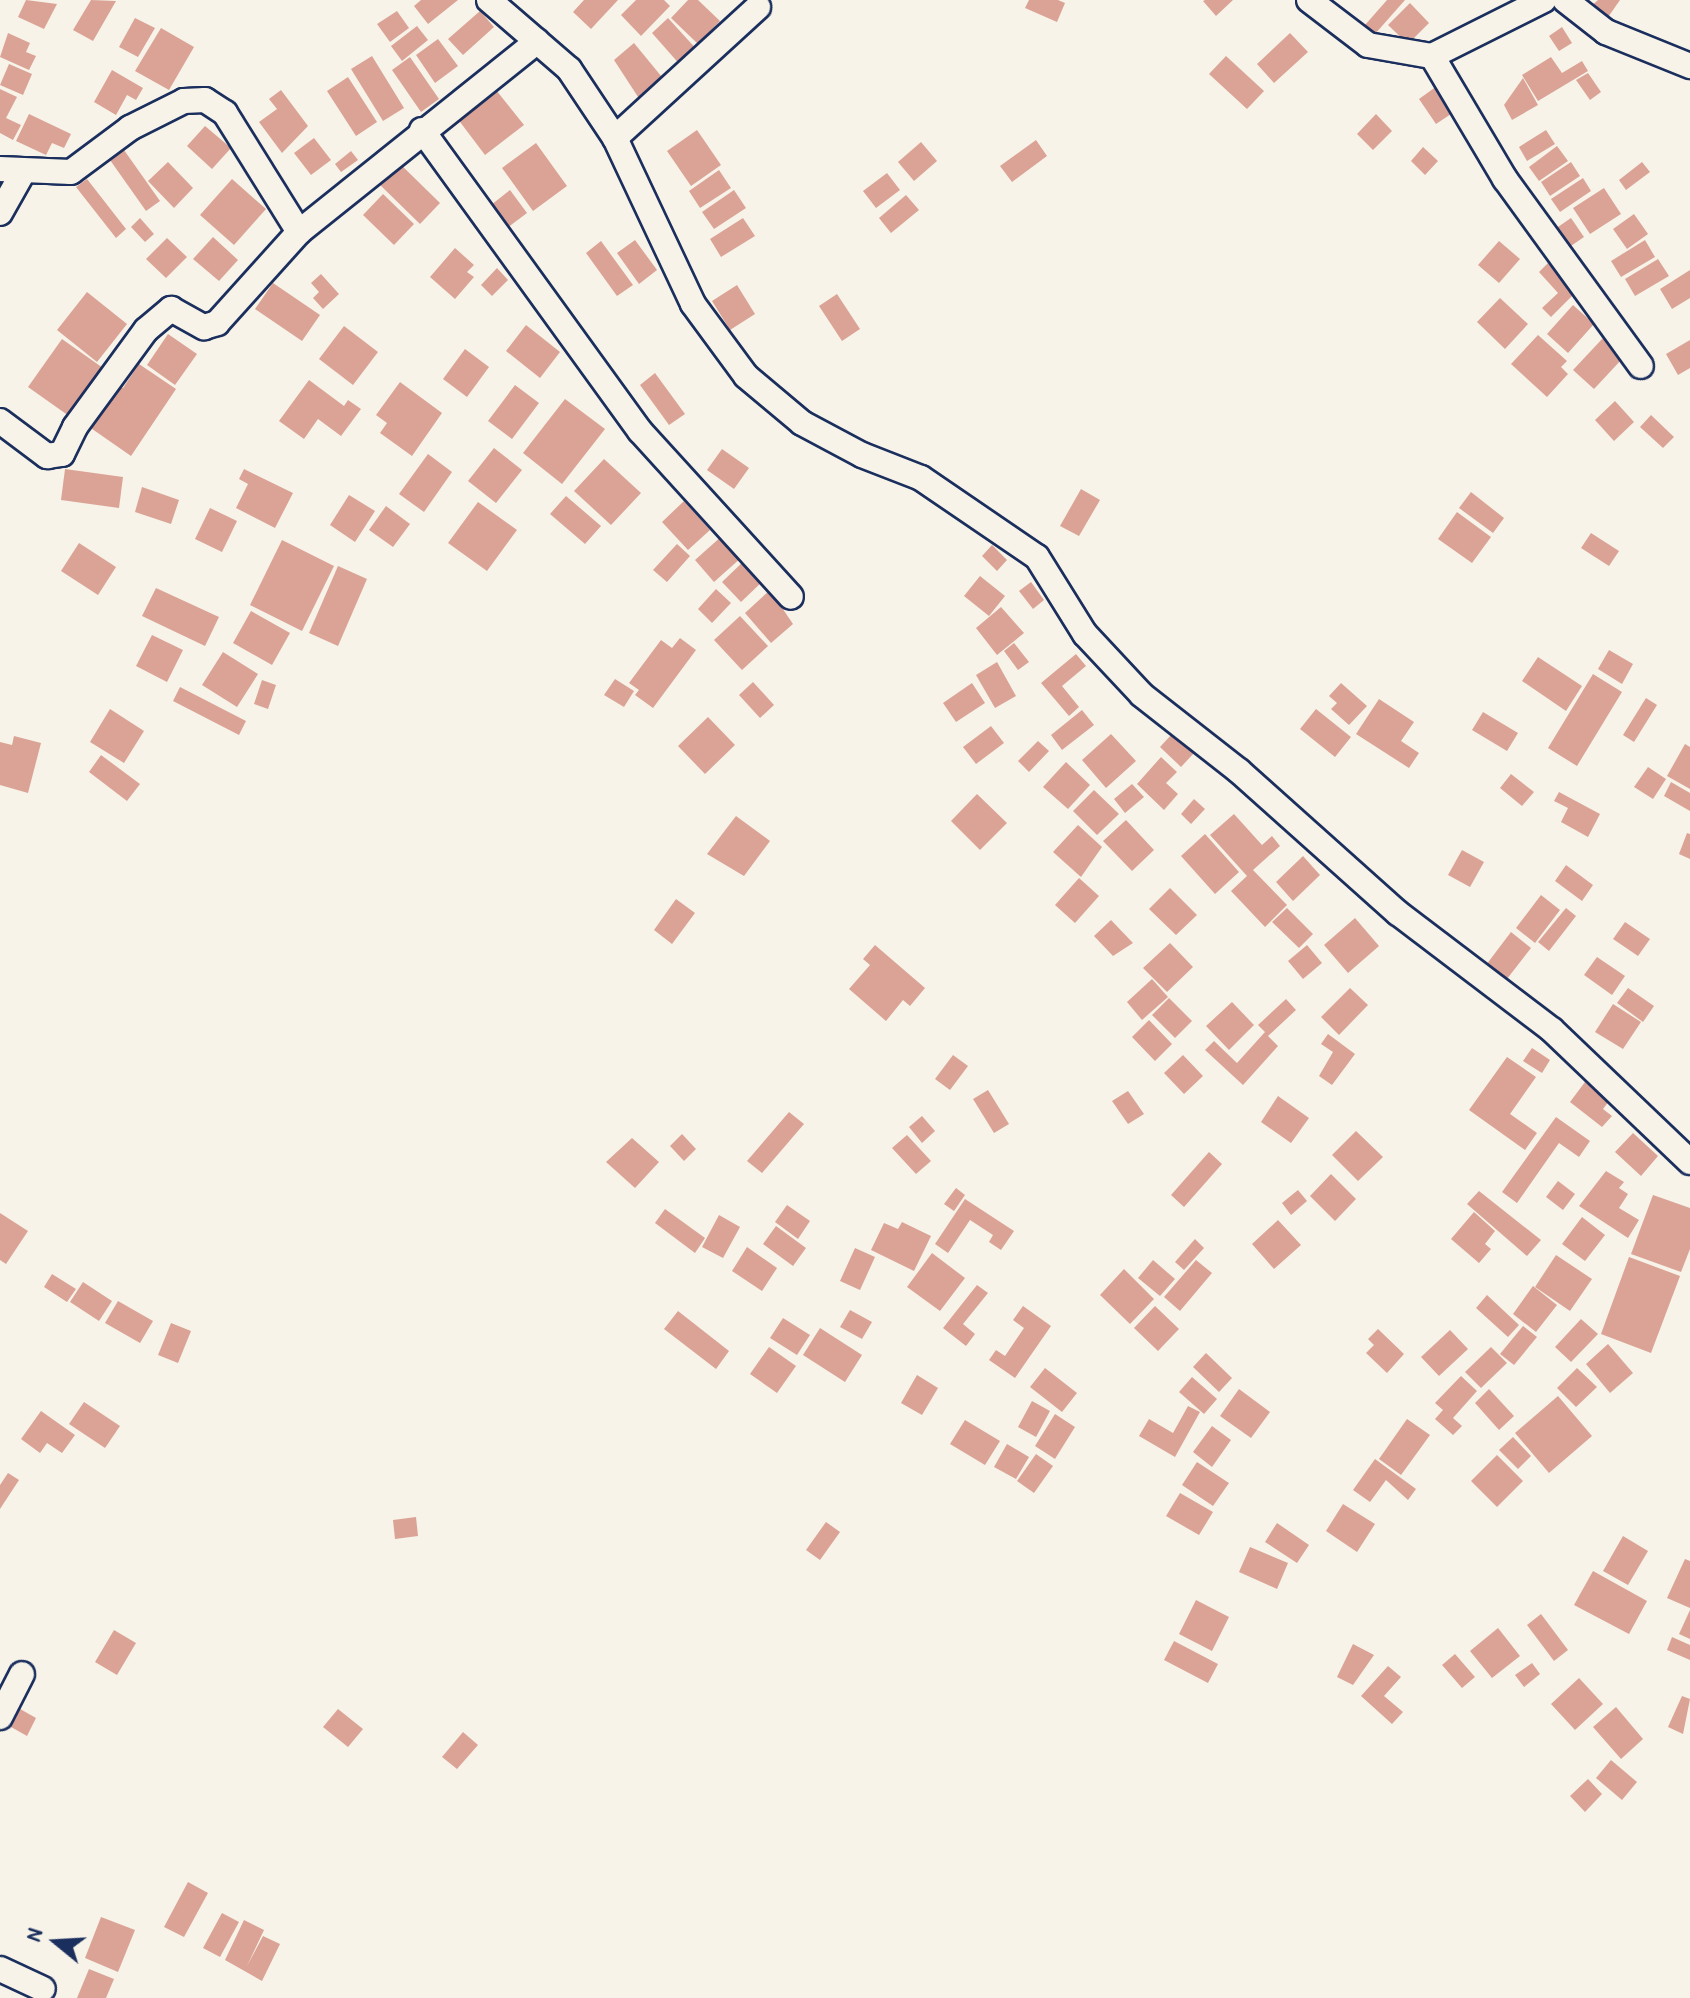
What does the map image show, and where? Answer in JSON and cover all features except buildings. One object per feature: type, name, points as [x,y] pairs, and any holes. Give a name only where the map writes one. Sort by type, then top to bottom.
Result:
[{"type":"street","points":[[489,0],[569,69],[615,138],[693,304],[746,376],[802,423],[862,455],[921,478],[1037,557],[1085,634],[1142,695],[1251,781],[1398,913],[1552,1030],[1690,1162]]},
{"type":"street","points":[[1309,0],[1368,45],[1432,56],[1544,0]]},
{"type":"street","points":[[1565,0],[1606,32],[1690,66]]},
{"type":"street","points":[[615,138],[758,7]]},
{"type":"street","points":[[0,421],[47,456],[62,454],[75,427],[146,330],[171,309],[204,327],[217,323],[299,232],[422,130],[537,41]]},
{"type":"street","points":[[1432,56],[1505,179],[1641,366]]},
{"type":"street","points":[[0,213],[11,171],[71,172],[130,128],[184,101],[205,100],[225,113],[299,232]]},
{"type":"street","points":[[422,130],[640,431],[791,597]]},
{"type":"street","points":[[0,1717],[22,1674]]},
{"type":"street","points":[[0,1969],[43,1989]]}]
